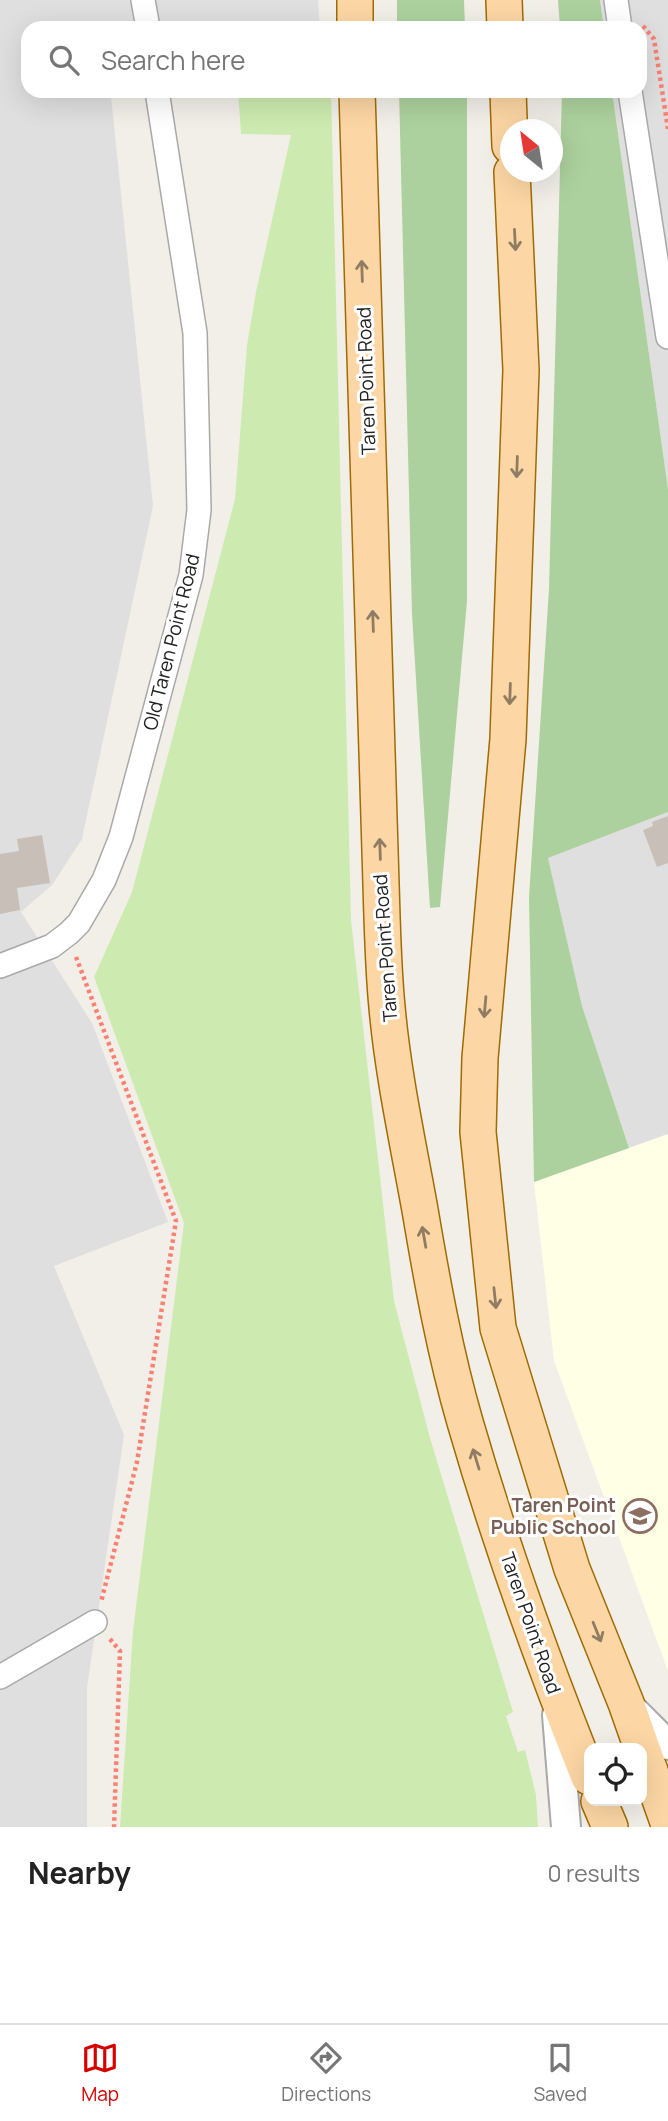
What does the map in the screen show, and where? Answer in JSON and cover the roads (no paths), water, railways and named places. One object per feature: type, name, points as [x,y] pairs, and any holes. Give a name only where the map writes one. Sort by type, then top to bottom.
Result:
[{"type":"main road","points":[[355,0],[355,21]]},
{"type":"main road","points":[[504,0],[505,21]]},
{"type":"main road","name":"Taren Point Road","points":[[357,98],[381,903],[387,1008],[399,1097],[446,1347],[464,1420],[555,1692],[584,1764]]},
{"type":"main road","points":[[508,98],[509,119]]},
{"type":"main road","points":[[512,182],[521,370],[509,712],[481,1058],[478,1132],[498,1328],[572,1569],[626,1703],[668,1822]]},
{"type":"main road","points":[[601,1806],[610,1827]]},
{"type":"street","points":[[143,0],[147,21]]},
{"type":"street","points":[[616,0],[627,21]]},
{"type":"street","name":"Old Taren Point Road","points":[[0,966],[52,946],[79,923],[98,892],[121,837],[191,575],[199,510],[195,333],[159,98]]},
{"type":"street","points":[[631,98],[668,337]]},
{"type":"street","points":[[0,1677],[95,1622]]},
{"type":"street","points":[[555,1692],[566,1827]]},
{"type":"street","points":[[626,1703],[668,1745]]},
{"type":"place","name":"Taren Point Public School","points":[[640,1516]]}]
